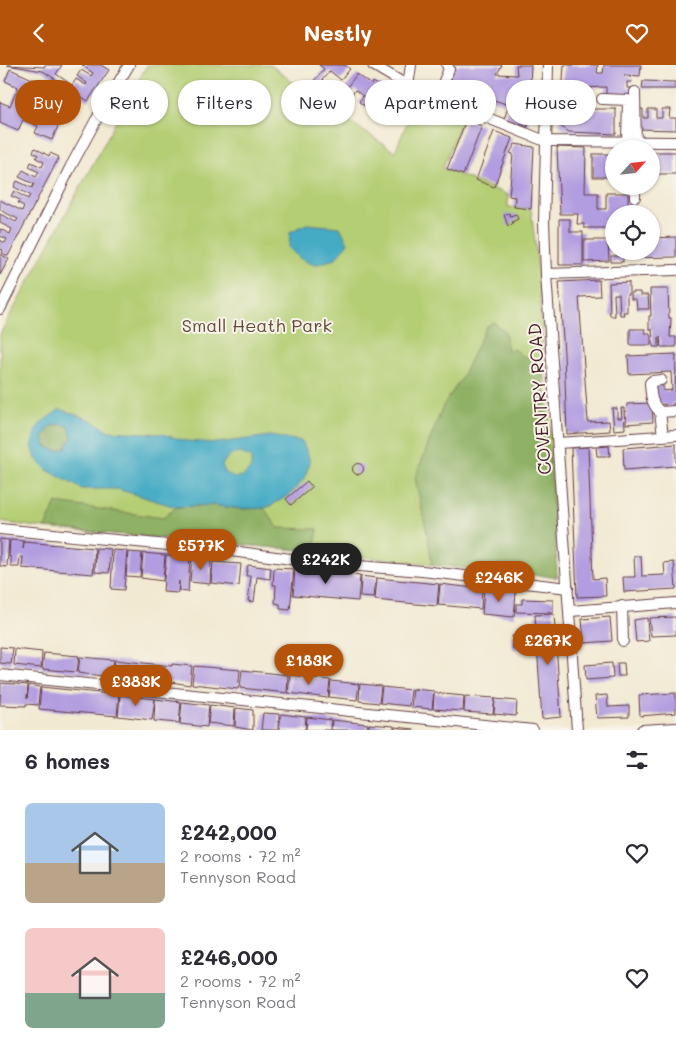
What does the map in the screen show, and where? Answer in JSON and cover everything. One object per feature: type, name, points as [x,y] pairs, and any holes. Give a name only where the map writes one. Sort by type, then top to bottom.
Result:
[{"type":"street","points":[[0,309],[70,168],[129,65]]},
{"type":"street","points":[[372,65],[398,80]]},
{"type":"street","points":[[409,80],[411,65]]},
{"type":"street","points":[[444,80],[449,69],[448,65]]},
{"type":"street","name":"COVENTRY ROAD","points":[[548,65],[544,222],[546,274],[577,730]]},
{"type":"street","points":[[633,140],[635,92]]},
{"type":"street","points":[[602,99],[628,100],[633,140]]},
{"type":"street","points":[[496,121],[546,141],[605,143]]},
{"type":"street","points":[[660,142],[676,141]]},
{"type":"street","points":[[546,274],[676,270]]},
{"type":"street","points":[[661,380],[650,383],[651,400],[660,412],[663,436]]},
{"type":"street","points":[[660,412],[676,411]]},
{"type":"street","points":[[558,443],[676,435]]},
{"type":"street","points":[[0,529],[230,551],[321,563],[422,571],[568,588]]},
{"type":"street","points":[[570,611],[676,603]]},
{"type":"street","points":[[622,606],[623,641]]},
{"type":"street","points":[[0,675],[534,730]]},
{"type":"street","points":[[642,730],[676,728]]},
{"type":"green space","name":"Small Heath Park","points":[[147,65],[271,65],[290,80],[281,80],[281,125],[355,125],[395,152],[406,125],[460,125],[443,168],[508,195],[508,207],[531,209],[539,276],[544,366],[552,447],[557,577],[324,552],[45,528],[0,522],[0,334],[114,125],[168,125],[168,80],[139,80]]},
{"type":"green space","points":[[493,322],[505,331],[508,350],[515,349],[521,355],[541,363],[557,577],[432,565],[415,478],[443,406],[461,379],[486,327]]},
{"type":"green space","points":[[60,424],[69,426],[72,437],[66,448],[57,451],[46,446],[43,438],[50,427]]},
{"type":"green space","points":[[56,503],[163,518],[176,507],[212,505],[242,509],[264,508],[278,528],[318,529],[314,551],[45,528]]},
{"type":"water","points":[[307,224],[340,227],[348,243],[335,259],[314,265],[299,258],[289,248],[290,232]]},
{"type":"water","points":[[60,409],[91,420],[109,431],[162,434],[187,441],[217,443],[270,436],[302,441],[310,463],[304,479],[290,494],[271,506],[242,509],[212,505],[176,507],[117,489],[82,489],[47,470],[36,459],[32,445],[35,431],[42,422]],"holes":[[[60,424],[69,426],[72,437],[66,448],[57,451],[46,446],[43,438],[50,427]],[[241,453],[251,458],[251,468],[243,476],[234,478],[225,472],[222,465],[229,455]]]},
{"type":"building","points":[[7,65],[44,67],[45,65],[62,65],[56,74],[65,80],[56,80],[43,71]]},
{"type":"building","points":[[82,65],[101,65],[109,70],[102,80],[91,80],[91,97],[88,101],[81,96],[81,82],[86,85],[87,83],[77,76],[81,70],[91,76],[93,73]]},
{"type":"building","points":[[319,65],[345,65],[350,69],[341,80],[330,71],[322,80],[315,80],[324,69]]},
{"type":"building","points":[[453,65],[502,65],[497,74],[517,75],[516,65],[531,65],[530,80],[506,80],[506,104],[496,101],[496,80],[446,80]]},
{"type":"building","points":[[564,65],[598,65],[597,73],[603,73],[604,65],[641,65],[640,76],[624,75],[631,77],[632,82],[627,82],[627,88],[632,88],[632,96],[606,96],[606,87],[596,87],[596,80],[563,80]]},
{"type":"building","points":[[10,69],[35,80],[15,80],[15,86],[5,81]]},
{"type":"building","points":[[357,74],[365,80],[365,106],[359,102],[363,96],[355,90],[355,80],[352,80]]},
{"type":"building","points":[[643,81],[675,82],[675,89],[642,89]]},
{"type":"building","points":[[15,94],[15,125],[21,125],[18,131],[0,123],[0,102],[10,106]]},
{"type":"building","points":[[596,109],[616,109],[616,134],[569,132],[560,126],[596,125]]},
{"type":"building","points":[[639,109],[643,109],[643,118],[648,118],[648,109],[656,109],[656,118],[662,118],[662,109],[670,109],[669,118],[676,118],[676,130],[638,129]]},
{"type":"building","points":[[36,125],[59,125],[52,140],[35,133],[38,126]]},
{"type":"building","points":[[464,125],[482,126],[463,175],[447,169]]},
{"type":"building","points":[[494,131],[512,138],[494,187],[476,180]]},
{"type":"building","points":[[515,144],[534,147],[531,209],[514,207],[515,197],[509,196],[513,154],[510,153]]},
{"type":"building","points":[[557,147],[586,148],[585,193],[598,193],[598,209],[605,209],[605,228],[584,228],[584,224],[577,224],[578,214],[560,214]]},
{"type":"building","points":[[35,148],[49,156],[50,153],[59,157],[8,256],[2,253],[3,250],[0,249],[0,240],[5,243],[7,239],[0,236],[0,229],[10,234],[12,229],[0,223],[0,214],[16,222],[18,219],[0,210],[0,200],[22,211],[24,206],[18,203],[20,200],[11,196],[14,191],[28,199],[30,195],[14,187],[17,181],[32,188],[34,184],[19,177],[23,170],[36,177],[39,172],[29,167],[31,162],[42,167],[44,162],[36,158],[38,155],[33,152]]},
{"type":"building","points":[[660,152],[676,152],[676,174],[660,174]]},
{"type":"building","points":[[593,154],[605,154],[605,177],[593,177]]},
{"type":"building","points":[[606,195],[628,195],[628,205],[606,205]]},
{"type":"building","points":[[509,213],[510,216],[516,214],[518,219],[508,226],[504,215]]},
{"type":"building","points":[[559,219],[570,219],[570,232],[583,232],[583,265],[559,265]]},
{"type":"building","points":[[676,237],[676,257],[660,257],[660,238]]},
{"type":"building","points":[[584,240],[605,240],[605,260],[609,261],[584,262]]},
{"type":"building","points":[[0,254],[9,259],[0,275]]},
{"type":"building","points":[[611,260],[623,260],[623,262],[611,262]]},
{"type":"building","points":[[599,280],[600,296],[579,297],[588,422],[609,421],[610,431],[567,434],[559,282]]},
{"type":"building","points":[[629,282],[627,312],[623,312],[624,315],[620,315],[619,294],[614,294],[615,316],[610,316],[609,283]]},
{"type":"building","points":[[650,289],[668,289],[669,318],[671,318],[670,337],[676,337],[676,347],[661,347],[659,337],[659,347],[653,347],[652,329],[649,329],[649,316],[651,316]]},
{"type":"building","points":[[631,292],[640,292],[640,295],[648,295],[649,309],[637,309],[636,299],[631,299]]},
{"type":"building","points":[[630,329],[645,329],[645,333],[649,333],[651,337],[651,345],[630,345]]},
{"type":"building","points":[[676,354],[675,403],[673,403],[673,407],[665,407],[665,404],[655,405],[656,385],[663,385],[663,391],[672,390],[671,372],[629,374],[628,356]]},
{"type":"building","points":[[652,403],[653,422],[626,424],[627,404]]},
{"type":"building","points":[[612,408],[617,408],[617,418],[622,418],[621,408],[624,408],[625,429],[614,430]]},
{"type":"building","points":[[676,444],[676,466],[624,470],[623,448]]},
{"type":"building","points":[[609,446],[610,456],[597,456],[596,447]]},
{"type":"building","points":[[588,447],[593,579],[605,578],[606,596],[577,597],[571,448]]},
{"type":"building","points":[[356,464],[360,464],[363,469],[362,473],[356,474],[353,471],[353,467]]},
{"type":"building","points":[[307,481],[312,487],[291,505],[286,499]]},
{"type":"building","points":[[0,539],[9,540],[7,567],[0,566]]},
{"type":"building","points":[[10,540],[24,541],[23,549],[24,542],[95,548],[93,574],[22,568],[23,557],[20,557],[19,567],[11,567],[11,557],[9,557]]},
{"type":"building","points":[[96,548],[111,549],[109,573],[95,572]]},
{"type":"building","points":[[113,550],[127,551],[124,590],[111,589]]},
{"type":"building","points":[[128,552],[142,553],[140,577],[126,576]]},
{"type":"building","points":[[143,553],[165,555],[163,581],[141,578]]},
{"type":"building","points":[[166,555],[190,557],[188,592],[179,591],[179,581],[178,593],[163,592]]},
{"type":"building","points":[[634,556],[641,556],[642,576],[665,575],[664,563],[674,562],[676,589],[624,592],[623,577],[635,577]]},
{"type":"building","points":[[192,558],[211,560],[210,584],[190,582]]},
{"type":"building","points":[[213,562],[241,564],[239,586],[211,583]]},
{"type":"building","points":[[248,565],[271,568],[270,579],[257,577],[254,602],[248,601],[251,576],[246,576]]},
{"type":"building","points":[[274,568],[294,569],[290,610],[280,609],[280,604],[275,603],[276,585],[273,585]]},
{"type":"building","points":[[295,569],[360,576],[358,601],[293,595]]},
{"type":"building","points":[[361,576],[376,578],[374,598],[360,597]]},
{"type":"building","points":[[377,578],[439,584],[437,606],[375,600]]},
{"type":"building","points":[[440,584],[482,589],[481,609],[438,605]]},
{"type":"building","points":[[484,590],[516,592],[514,617],[482,614]]},
{"type":"building","points":[[522,599],[553,600],[553,613],[516,612],[516,604],[522,604]]},
{"type":"building","points":[[554,614],[561,717],[542,719],[535,615]]},
{"type":"building","points":[[610,617],[612,641],[584,643],[582,619]]},
{"type":"building","points":[[676,617],[676,635],[651,636],[649,618]]},
{"type":"building","points":[[647,618],[649,641],[636,642],[634,620]]},
{"type":"building","points":[[512,636],[518,636],[519,649],[513,649]]},
{"type":"building","points":[[0,647],[13,648],[11,664],[0,663]]},
{"type":"building","points":[[15,649],[42,652],[41,668],[14,665]]},
{"type":"building","points":[[44,653],[79,656],[77,672],[42,669]]},
{"type":"building","points":[[80,657],[114,660],[112,677],[78,673]]},
{"type":"building","points":[[115,660],[172,666],[172,664],[192,666],[190,685],[152,679],[113,676]]},
{"type":"building","points":[[612,663],[613,678],[586,680],[585,665]]},
{"type":"building","points":[[617,663],[624,663],[625,676],[618,676]]},
{"type":"building","points":[[194,666],[240,670],[238,689],[192,684]]},
{"type":"building","points":[[242,670],[288,675],[287,693],[240,688]]},
{"type":"building","points":[[290,675],[330,680],[328,698],[288,693]]},
{"type":"building","points":[[331,681],[359,684],[357,700],[329,697]]},
{"type":"building","points":[[1,683],[28,685],[27,699],[29,685],[40,687],[38,705],[0,705]]},
{"type":"building","points":[[360,684],[381,686],[379,703],[359,701]]},
{"type":"building","points":[[41,687],[119,695],[117,716],[39,709]]},
{"type":"building","points":[[382,687],[411,690],[409,706],[380,703]]},
{"type":"building","points":[[413,689],[434,691],[432,709],[411,707]]},
{"type":"building","points":[[434,693],[464,696],[463,711],[433,709]]},
{"type":"building","points":[[676,693],[676,713],[640,716],[639,695]]},
{"type":"building","points":[[120,695],[155,699],[152,720],[118,716]]},
{"type":"building","points":[[607,695],[608,707],[629,706],[629,717],[597,718],[595,696]]},
{"type":"building","points":[[465,696],[495,698],[493,714],[464,712]]},
{"type":"building","points":[[155,699],[181,702],[179,723],[154,721]]},
{"type":"building","points":[[495,699],[517,701],[516,716],[494,714]]},
{"type":"building","points":[[182,702],[209,705],[207,727],[180,724]]},
{"type":"building","points":[[210,705],[235,708],[234,726],[208,723]]},
{"type":"building","points":[[236,708],[253,710],[253,730],[235,727]]},
{"type":"building","points":[[263,713],[279,714],[278,730],[261,730]]},
{"type":"building","points":[[281,714],[306,717],[305,730],[279,730]]},
{"type":"building","points":[[307,717],[331,720],[330,730],[306,730]]},
{"type":"building","points":[[332,720],[368,724],[367,730],[331,730]]},
{"type":"building","points":[[369,724],[394,726],[394,730],[369,730]]},
{"type":"building","points":[[395,727],[414,729],[414,730],[395,730]]}]
